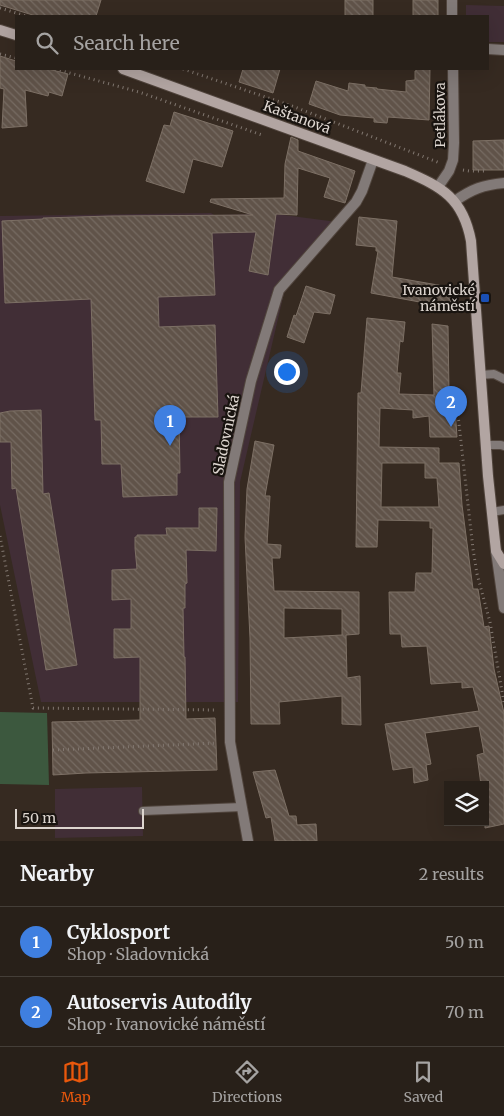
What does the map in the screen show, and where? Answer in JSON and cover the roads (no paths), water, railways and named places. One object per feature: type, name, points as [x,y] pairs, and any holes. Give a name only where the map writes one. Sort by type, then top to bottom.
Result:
[{"type":"main road","points":[[0,30],[15,35]]},
{"type":"main road","name":"Kaštanová","points":[[126,70],[411,174],[438,187],[455,202]]},
{"type":"main road","points":[[455,202],[467,224],[471,241],[485,445],[496,551],[504,564]]},
{"type":"street","points":[[452,0],[452,15]]},
{"type":"street","points":[[489,49],[504,50]]},
{"type":"street","name":"Petlákova","points":[[438,187],[446,177],[453,160],[453,70]]},
{"type":"street","name":"Sladovnická","points":[[248,841],[230,742],[229,482],[251,380],[279,290],[356,202],[373,160]]},
{"type":"street","points":[[455,202],[472,190],[504,183]]},
{"type":"street","points":[[496,551],[504,608]]},
{"type":"lane","points":[[480,375],[494,374],[504,379]]},
{"type":"lane","points":[[485,445],[504,446]]},
{"type":"lane","points":[[492,512],[504,510]]},
{"type":"lane","points":[[143,811],[242,807]]},
{"type":"place","name":"Ivanovické náměstí","points":[[485,298]]},
{"type":"place","name":"Autoservis Autodíly","points":[[451,427]]},
{"type":"place","name":"Cyklosport","points":[[170,446]]}]
